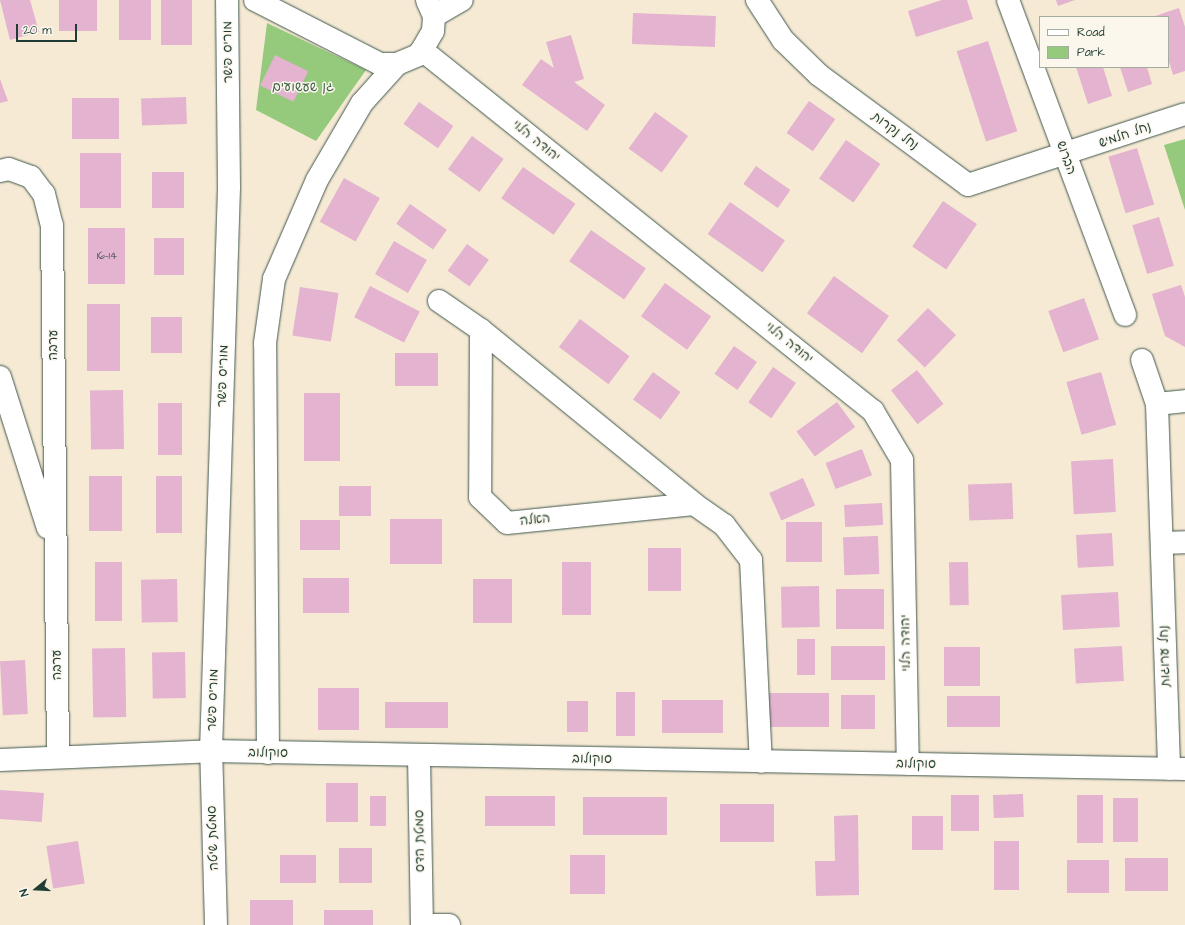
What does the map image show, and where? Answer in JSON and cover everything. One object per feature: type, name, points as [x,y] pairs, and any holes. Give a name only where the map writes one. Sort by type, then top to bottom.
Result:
[{"type":"street","name":"מוריס פישר","points":[[211,752],[229,187],[227,0]]},
{"type":"street","points":[[255,0],[364,58],[380,64],[397,64],[418,55],[433,31],[431,8],[462,0]]},
{"type":"street","name":"נחל נקרות","points":[[756,0],[784,40],[819,75],[968,186],[1065,155]]},
{"type":"street","name":"הברוש","points":[[1008,0],[1125,315]]},
{"type":"street","name":"יהודה הלוי","points":[[422,50],[873,411],[902,460],[908,764]]},
{"type":"street","points":[[268,753],[265,343],[274,279],[317,180],[362,103],[397,64]]},
{"type":"street","name":"נחל חלמיש","points":[[1065,155],[1185,114]]},
{"type":"street","name":"ערבה","points":[[0,171],[9,169],[31,177],[44,194],[52,225],[54,550],[58,756]]},
{"type":"street","points":[[439,301],[481,330],[694,504],[724,525],[751,560],[761,762]]},
{"type":"street","name":"האלה","points":[[481,330],[480,497],[507,522],[694,504]]},
{"type":"street","name":"נחל ערוגות","points":[[1142,360],[1157,404],[1162,543],[1177,769]]},
{"type":"street","name":"ערבה","points":[[0,377],[54,550]]},
{"type":"street","points":[[1157,404],[1185,401]]},
{"type":"street","points":[[1162,543],[1185,542]]},
{"type":"street","name":"סוקולוב","points":[[0,760],[58,756],[211,752],[1177,769]]},
{"type":"street","name":"סמטת שיטה","points":[[211,752],[216,925]]},
{"type":"street","name":"סמטת הדס","points":[[419,756],[422,925]]},
{"type":"street","points":[[422,925],[449,925]]},
{"type":"green space","name":"גן שעשועים","points":[[267,23],[366,70],[316,141],[256,110]]},
{"type":"green space","points":[[1185,139],[1185,210],[1164,145]]},
{"type":"building","points":[[0,0],[30,0],[39,32],[10,40]]},
{"type":"building","points":[[59,0],[97,0],[97,31],[59,31]]},
{"type":"building","points":[[119,0],[151,0],[151,40],[119,40]]},
{"type":"building","points":[[161,0],[192,0],[192,45],[161,45]]},
{"type":"building","points":[[942,0],[967,0],[973,19],[916,37],[908,11]]},
{"type":"building","points":[[1056,0],[1075,0],[1058,6]]},
{"type":"building","points":[[1179,8],[1185,27],[1185,71],[1173,75],[1169,61],[1169,16],[1155,16]]},
{"type":"building","points":[[633,13],[716,16],[715,47],[632,44]]},
{"type":"building","points":[[571,35],[584,79],[574,82],[605,105],[587,131],[522,85],[541,59],[554,68],[546,42]]},
{"type":"building","points":[[988,41],[1017,131],[986,142],[957,51]]},
{"type":"building","points":[[275,55],[308,71],[293,102],[260,86]]},
{"type":"building","points":[[1076,68],[1103,68],[1112,96],[1088,104]]},
{"type":"building","points":[[1120,68],[1147,68],[1152,84],[1128,92]]},
{"type":"building","points":[[0,79],[8,101],[0,103]]},
{"type":"building","points":[[186,97],[187,124],[142,126],[141,99]]},
{"type":"building","points":[[72,98],[119,98],[119,139],[72,139]]},
{"type":"building","points":[[809,101],[835,119],[813,151],[787,133]]},
{"type":"building","points":[[419,102],[453,126],[438,148],[404,124]]},
{"type":"building","points":[[655,112],[688,136],[662,173],[629,148]]},
{"type":"building","points":[[472,136],[504,159],[479,192],[448,169]]},
{"type":"building","points":[[846,140],[880,164],[853,203],[819,179]]},
{"type":"building","points":[[1137,148],[1154,204],[1126,213],[1108,157]]},
{"type":"building","points":[[80,153],[121,153],[121,208],[80,208]]},
{"type":"building","points":[[756,166],[790,190],[778,208],[743,184]]},
{"type":"building","points":[[523,167],[575,204],[554,235],[501,198]]},
{"type":"building","points":[[152,172],[184,172],[184,208],[152,208]]},
{"type":"building","points":[[344,178],[380,198],[356,242],[320,222]]},
{"type":"building","points":[[943,201],[977,224],[946,270],[912,247]]},
{"type":"building","points":[[730,202],[785,240],[763,272],[708,234]]},
{"type":"building","points":[[410,204],[447,230],[433,249],[396,224]]},
{"type":"building","points":[[1159,217],[1174,266],[1147,274],[1132,225]]},
{"type":"building","points":[[88,228],[125,228],[125,284],[88,284]]},
{"type":"building","points":[[591,230],[646,268],[624,300],[569,261]]},
{"type":"building","points":[[154,238],[184,238],[184,275],[154,275]]},
{"type":"building","points":[[394,241],[427,260],[408,293],[375,274]]},
{"type":"building","points":[[467,244],[489,260],[469,287],[448,271]]},
{"type":"building","points":[[834,276],[889,316],[862,353],[807,313]]},
{"type":"building","points":[[665,283],[711,317],[687,350],[641,316]]},
{"type":"building","points":[[1181,285],[1185,297],[1185,347],[1165,336],[1152,294]]},
{"type":"building","points":[[370,286],[420,311],[404,343],[354,317]]},
{"type":"building","points":[[300,287],[339,293],[331,341],[292,335]]},
{"type":"building","points":[[1084,298],[1099,339],[1063,352],[1048,311]]},
{"type":"building","points":[[87,304],[120,304],[120,371],[87,371]]},
{"type":"building","points":[[928,308],[956,335],[925,367],[897,340]]},
{"type":"building","points":[[151,317],[182,317],[182,353],[151,353]]},
{"type":"building","points":[[580,319],[630,356],[608,384],[559,347]]},
{"type":"building","points":[[734,346],[757,362],[737,390],[714,374]]},
{"type":"building","points":[[395,353],[438,353],[438,386],[395,386]]},
{"type":"building","points":[[773,367],[796,383],[771,418],[748,402]]},
{"type":"building","points":[[917,370],[943,404],[917,424],[891,390]]},
{"type":"building","points":[[653,372],[681,392],[661,419],[633,400]]},
{"type":"building","points":[[1101,372],[1116,425],[1082,435],[1066,382]]},
{"type":"building","points":[[123,390],[124,449],[91,450],[90,391]]},
{"type":"building","points":[[304,393],[340,393],[340,461],[304,461]]},
{"type":"building","points":[[837,402],[855,427],[815,456],[797,431]]},
{"type":"building","points":[[158,403],[182,403],[182,455],[158,455]]},
{"type":"building","points":[[862,449],[872,475],[836,489],[826,463]]},
{"type":"building","points":[[1113,459],[1116,512],[1074,514],[1071,461]]},
{"type":"building","points":[[89,476],[122,476],[122,531],[89,531]]},
{"type":"building","points":[[156,476],[182,476],[182,533],[156,533]]},
{"type":"building","points":[[803,478],[815,505],[781,520],[769,493]]},
{"type":"building","points":[[1012,483],[1013,519],[969,521],[968,485]]},
{"type":"building","points":[[339,486],[371,486],[371,516],[339,516]]},
{"type":"building","points":[[882,503],[883,525],[845,527],[844,505]]},
{"type":"building","points":[[390,519],[442,519],[442,564],[390,564]]},
{"type":"building","points":[[300,520],[340,520],[340,550],[300,550]]},
{"type":"building","points":[[786,522],[822,522],[822,562],[786,562]]},
{"type":"building","points":[[1112,533],[1114,566],[1078,568],[1076,535]]},
{"type":"building","points":[[878,536],[879,574],[844,575],[843,537]]},
{"type":"building","points":[[648,548],[681,548],[681,591],[648,591]]},
{"type":"building","points":[[95,562],[122,562],[122,621],[95,621]]},
{"type":"building","points":[[562,562],[591,562],[591,615],[562,615]]},
{"type":"building","points":[[949,562],[968,562],[969,605],[950,605]]},
{"type":"building","points":[[303,578],[349,578],[349,613],[303,613]]},
{"type":"building","points":[[177,579],[178,622],[142,623],[141,580]]},
{"type":"building","points":[[473,579],[512,579],[512,623],[473,623]]},
{"type":"building","points":[[819,586],[820,627],[782,628],[781,587]]},
{"type":"building","points":[[836,589],[884,589],[884,629],[836,629]]},
{"type":"building","points":[[1118,592],[1120,627],[1063,630],[1061,595]]},
{"type":"building","points":[[797,639],[815,639],[815,675],[797,675]]},
{"type":"building","points":[[831,646],[885,646],[885,680],[831,680]]},
{"type":"building","points":[[1122,646],[1124,681],[1076,683],[1074,649]]},
{"type":"building","points":[[944,647],[980,647],[980,686],[944,686]]},
{"type":"building","points":[[125,648],[126,717],[93,718],[92,649]]},
{"type":"building","points":[[185,652],[186,698],[153,699],[152,653]]},
{"type":"building","points":[[25,660],[28,714],[3,715],[0,661]]},
{"type":"building","points":[[318,688],[359,688],[359,730],[318,730]]},
{"type":"building","points":[[616,692],[635,692],[635,736],[616,736]]},
{"type":"building","points":[[769,693],[829,693],[829,727],[769,727]]},
{"type":"building","points":[[841,695],[875,695],[875,729],[841,729]]},
{"type":"building","points":[[947,696],[1000,696],[1000,727],[947,727]]},
{"type":"building","points":[[662,700],[723,700],[723,733],[662,733]]},
{"type":"building","points":[[567,701],[588,701],[588,732],[567,732]]},
{"type":"building","points":[[385,702],[448,702],[448,728],[385,728]]},
{"type":"building","points":[[326,783],[358,783],[358,822],[326,822]]},
{"type":"building","points":[[0,790],[44,793],[42,822],[0,819]]},
{"type":"building","points":[[1023,794],[1024,817],[994,818],[993,795]]},
{"type":"building","points":[[951,795],[979,795],[979,831],[951,831]]},
{"type":"building","points":[[1077,795],[1103,795],[1103,843],[1077,843]]},
{"type":"building","points":[[370,796],[386,796],[386,826],[370,826]]},
{"type":"building","points":[[485,796],[555,796],[555,826],[485,826]]},
{"type":"building","points":[[583,797],[667,797],[667,835],[583,835]]},
{"type":"building","points":[[1113,798],[1138,798],[1138,842],[1113,842]]},
{"type":"building","points":[[720,804],[774,804],[774,842],[720,842]]},
{"type":"building","points":[[858,815],[859,895],[816,896],[815,861],[835,861],[834,816]]},
{"type":"building","points":[[912,816],[943,816],[943,850],[912,850]]},
{"type":"building","points":[[78,841],[85,883],[53,888],[46,846]]},
{"type":"building","points":[[994,841],[1019,841],[1019,890],[994,890]]},
{"type":"building","points":[[339,848],[372,848],[372,883],[339,883]]},
{"type":"building","points":[[280,855],[316,855],[316,883],[280,883]]},
{"type":"building","points":[[570,855],[605,855],[605,894],[570,894]]},
{"type":"building","points":[[1125,858],[1168,858],[1168,891],[1125,891]]},
{"type":"building","points":[[1067,860],[1109,860],[1109,893],[1067,893]]},
{"type":"building","points":[[250,900],[293,900],[293,925],[250,925]]},
{"type":"building","points":[[324,910],[373,910],[373,925],[324,925]]}]
